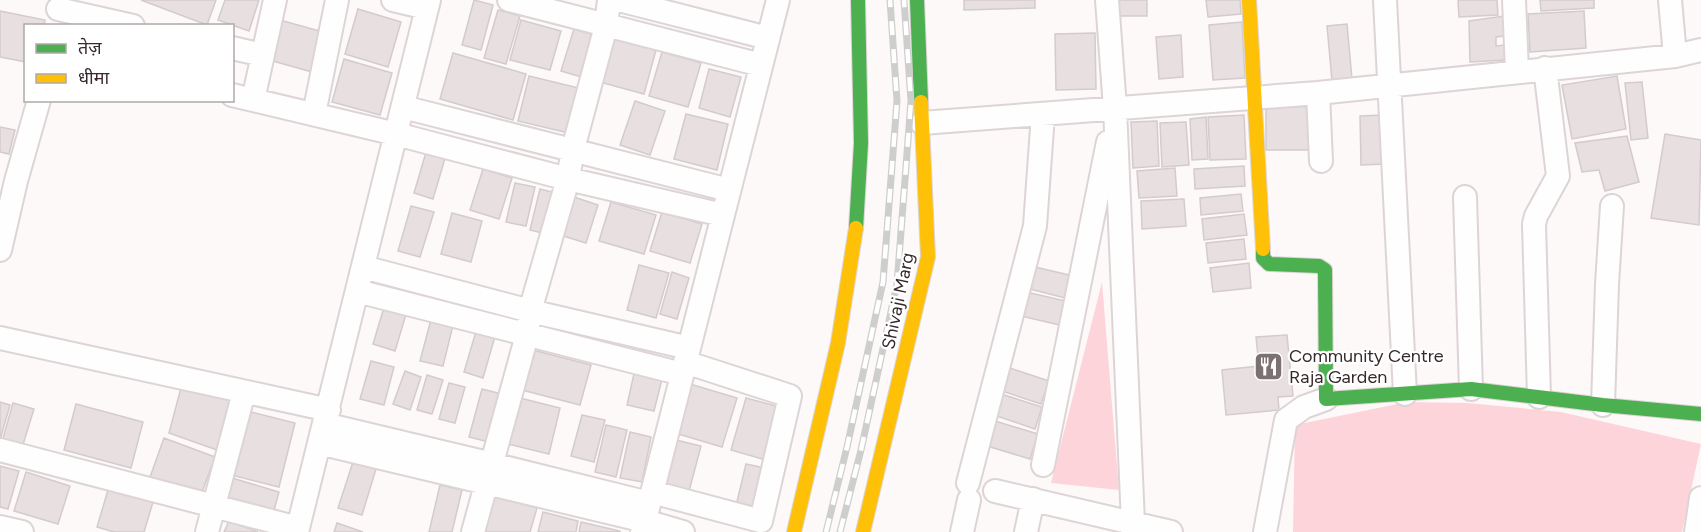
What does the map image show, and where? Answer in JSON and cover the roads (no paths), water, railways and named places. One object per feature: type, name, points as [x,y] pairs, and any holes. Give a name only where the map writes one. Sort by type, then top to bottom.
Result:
[{"type":"main road","points":[[794,532],[839,346],[856,227],[861,104],[858,0]]},
{"type":"main road","name":"Shivaji Marg","points":[[863,532],[928,257],[917,0]]},
{"type":"main road","points":[[1249,0],[1263,258],[1269,264],[1319,266],[1324,270],[1326,399],[1471,389],[1701,414]]},
{"type":"street","points":[[275,0],[263,55],[243,97],[568,179],[723,215]]},
{"type":"street","points":[[314,114],[337,0]]},
{"type":"street","points":[[0,450],[297,530],[428,4],[393,0]]},
{"type":"street","points":[[509,0],[761,65]]},
{"type":"street","points":[[474,532],[527,335],[530,311],[568,179],[573,149],[606,26],[609,0]]},
{"type":"street","points":[[620,0],[768,38]]},
{"type":"street","points":[[647,512],[778,0]]},
{"type":"street","points":[[1107,0],[1115,108],[1132,527]]},
{"type":"street","points":[[1385,0],[1405,393]]},
{"type":"street","points":[[1514,0],[1517,71]]},
{"type":"street","points":[[1670,0],[1676,56]]},
{"type":"street","points":[[53,11],[122,24]]},
{"type":"street","points":[[234,48],[263,55]]},
{"type":"street","points":[[922,123],[1318,93],[1676,56],[1701,50]]},
{"type":"street","points":[[1539,397],[1534,224],[1558,176],[1545,68]]},
{"type":"street","points":[[1318,93],[1321,161]]},
{"type":"street","points":[[0,249],[8,179],[38,102]]},
{"type":"street","points":[[403,107],[729,190]]},
{"type":"street","points":[[1043,465],[1115,108]]},
{"type":"street","points":[[962,532],[968,492],[1035,226],[1043,114]]},
{"type":"street","points":[[1465,197],[1471,389]]},
{"type":"street","points":[[1603,405],[1606,284],[1611,206]]},
{"type":"street","points":[[0,338],[244,392],[324,426],[490,473],[647,512],[760,527],[790,396],[530,311],[363,267]]},
{"type":"street","points":[[357,291],[527,335],[685,361]]},
{"type":"street","points":[[207,532],[244,392]]},
{"type":"street","points":[[1265,532],[1286,420],[1304,407],[1326,399]]},
{"type":"street","points":[[995,491],[1033,499],[1132,527],[1172,532]]},
{"type":"street","points":[[1696,532],[1701,498]]},
{"type":"street","points":[[1026,532],[1033,499]]},
{"type":"street","points":[[647,512],[683,532]]},
{"type":"street","points":[[0,527],[22,532]]},
{"type":"railway","points":[[826,532],[883,282],[897,101],[890,0]]},
{"type":"railway","points":[[840,532],[861,450],[897,284],[911,101],[904,0]]},
{"type":"place","name":"Community Centre Raja Garden","points":[[1268,366]]}]
